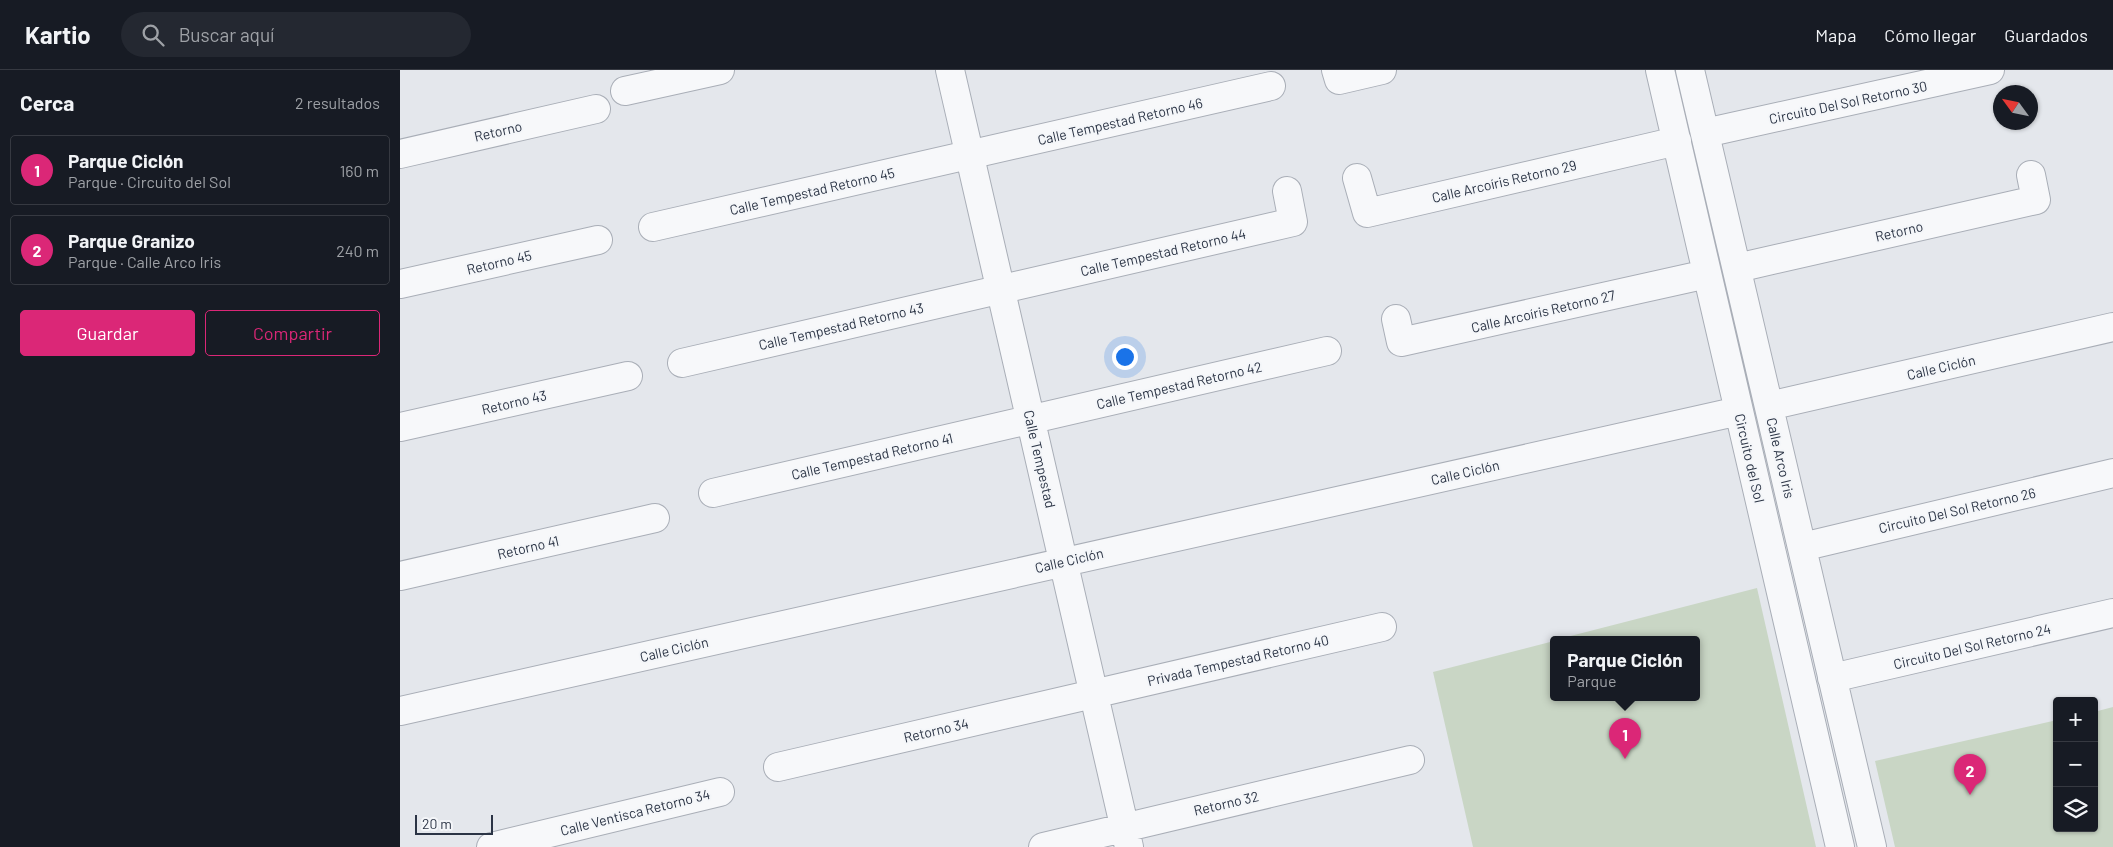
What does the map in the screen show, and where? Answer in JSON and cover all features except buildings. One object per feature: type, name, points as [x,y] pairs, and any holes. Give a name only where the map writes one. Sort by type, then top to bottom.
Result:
[{"type":"street","points":[[625,91],[720,70]]},
{"type":"street","name":"Calle Tempestad","points":[[950,70],[1127,837]]},
{"type":"street","points":[[1336,70],[1339,80],[1382,70]]},
{"type":"street","name":"Circuito del Sol","points":[[1660,70],[1841,847]]},
{"type":"street","name":"Calle Arco Iris","points":[[1690,70],[1871,842]]},
{"type":"street","name":"Circuito Del Sol Retorno 30","points":[[1705,133],[1990,70]]},
{"type":"street","name":"Calle Tempestad Retorno 46","points":[[970,155],[1271,86]]},
{"type":"street","name":"Retorno","points":[[400,154],[596,109]]},
{"type":"street","name":"Calle Arcoíris Retorno 29","points":[[1357,178],[1367,213],[1677,141]]},
{"type":"street","name":"Calle Tempestad Retorno 45","points":[[653,227],[970,155]]},
{"type":"street","name":"Retorno","points":[[1737,268],[2036,200],[2031,175]]},
{"type":"street","name":"Calle Tempestad Retorno 44","points":[[1001,289],[1294,222],[1286,191]]},
{"type":"street","name":"Retorno 45","points":[[400,284],[598,240]]},
{"type":"street","name":"Calle Arcoíris Retorno 27","points":[[1396,319],[1401,342],[1708,274]]},
{"type":"street","name":"Calle Tempestad Retorno 43","points":[[682,363],[1001,289]]},
{"type":"street","name":"Calle Ciclón","points":[[1769,406],[2113,327]]},
{"type":"street","name":"Calle Tempestad Retorno 42","points":[[1031,420],[1327,351]]},
{"type":"street","name":"Retorno 43","points":[[400,427],[628,376]]},
{"type":"street","name":"Calle Ciclón","points":[[400,711],[1063,561],[1740,411]]},
{"type":"street","name":"Calle Tempestad Retorno 41","points":[[713,493],[1031,420]]},
{"type":"street","name":"Circuito Del Sol Retorno 26","points":[[1802,546],[2113,473]]},
{"type":"street","name":"Retorno 41","points":[[400,576],[655,518]]},
{"type":"street","name":"Circuito Del Sol Retorno 24","points":[[1832,678],[2113,614]]},
{"type":"street","name":"Privada Tempestad Retorno 40","points":[[1094,693],[1382,627]]},
{"type":"street","name":"Retorno 34","points":[[778,767],[1094,693]]},
{"type":"street","name":"Retorno 32","points":[[1043,847],[1127,837],[1410,760]]},
{"type":"street","name":"Calle Ventisca Retorno 34","points":[[491,847],[720,792]]},
{"type":"street","points":[[1841,847],[1871,842]]},
{"type":"green space","points":[[1757,588],[1816,847],[1473,847],[1433,672],[1550,642],[1550,701],[1700,701],[1700,636],[1571,636]]},
{"type":"green space","points":[[2113,707],[2113,847],[1895,847],[1875,761],[2053,721],[2053,832],[2098,832],[2098,711]]},
{"type":"place","name":"Parque Ciclón","points":[[1625,759]]},
{"type":"place","name":"Parque Granizo","points":[[1970,795]]}]
